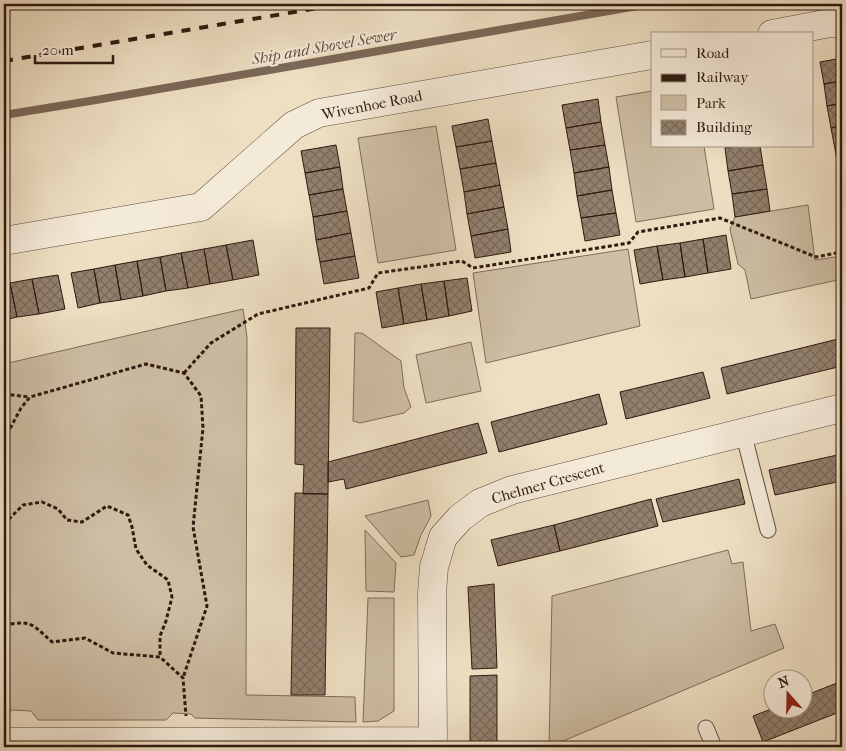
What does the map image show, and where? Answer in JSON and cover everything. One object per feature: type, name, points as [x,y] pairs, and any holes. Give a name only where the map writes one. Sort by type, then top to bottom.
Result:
[{"type":"street","points":[[784,32],[830,24],[842,24]]},
{"type":"street","name":"Wivenhoe Road","points":[[4,240],[201,207],[294,125],[319,113],[651,55]]},
{"type":"street","name":"Chelmer Crescent","points":[[433,744],[432,593],[434,567],[443,537],[460,518],[480,503],[512,490],[842,408]]},
{"type":"street","points":[[4,742],[189,741],[433,744]]},
{"type":"lane","points":[[743,432],[768,530]]},
{"type":"lane","points":[[706,728],[714,747]]},
{"type":"path","points":[[184,373],[211,343],[258,314],[369,288],[378,274],[462,261],[473,268],[600,248],[629,243],[638,232],[720,218],[816,257],[842,252]]},
{"type":"path","points":[[4,394],[30,397],[146,364],[184,373],[201,396],[203,428],[193,527],[206,606],[182,678],[189,741]]},
{"type":"path","points":[[4,440],[21,408],[30,397]]},
{"type":"path","points":[[4,524],[23,504],[42,502],[58,509],[66,520],[82,522],[107,506],[128,515],[136,549],[147,565],[168,580],[170,588],[172,597],[160,636],[160,657]]},
{"type":"path","points":[[4,625],[19,622],[31,623],[52,642],[85,638],[113,652],[160,657],[182,678]]},
{"type":"green space","points":[[651,91],[651,148],[704,148],[714,209],[636,222],[616,97]]},
{"type":"green space","points":[[436,126],[456,250],[378,263],[358,138]]},
{"type":"green space","points":[[808,205],[815,260],[842,256],[842,279],[751,299],[745,270],[738,264],[730,229],[735,217]]},
{"type":"green space","points":[[628,249],[640,326],[486,363],[473,273]]},
{"type":"green space","points":[[243,309],[247,337],[246,695],[355,697],[356,722],[195,718],[191,714],[173,713],[166,720],[38,720],[31,711],[11,710],[6,720],[4,720],[4,364]]},
{"type":"green space","points":[[355,333],[362,333],[401,361],[404,388],[411,407],[404,413],[360,423],[353,421]]},
{"type":"green space","points":[[471,342],[481,391],[426,403],[416,355]]},
{"type":"green space","points":[[428,500],[431,516],[421,535],[414,555],[401,557],[365,516]]},
{"type":"green space","points":[[365,530],[396,563],[394,592],[366,591]]},
{"type":"green space","points":[[728,550],[732,564],[743,562],[751,631],[775,624],[784,648],[549,747],[552,596]]},
{"type":"green space","points":[[368,598],[394,598],[394,711],[378,721],[363,722]]},
{"type":"building","points":[[842,58],[842,81],[824,84],[820,62]]},
{"type":"building","points":[[842,81],[842,103],[827,106],[824,84]]},
{"type":"building","points":[[598,99],[601,122],[566,128],[562,105]]},
{"type":"building","points":[[842,103],[842,126],[831,128],[827,106]]},
{"type":"building","points":[[488,119],[492,141],[456,147],[452,126]]},
{"type":"building","points":[[601,122],[605,145],[570,150],[566,128]]},
{"type":"building","points":[[842,126],[842,148],[835,149],[831,128]]},
{"type":"building","points":[[492,141],[496,163],[460,169],[456,147]]},
{"type":"building","points":[[336,145],[340,167],[305,173],[301,151]]},
{"type":"building","points":[[605,145],[609,167],[574,173],[570,150]]},
{"type":"building","points":[[725,148],[760,148],[763,165],[728,171]]},
{"type":"building","points":[[842,148],[842,171],[839,171],[835,149]]},
{"type":"building","points":[[496,163],[500,185],[464,192],[460,169]]},
{"type":"building","points":[[763,165],[767,189],[732,194],[728,171]]},
{"type":"building","points":[[340,167],[343,189],[309,195],[305,173]]},
{"type":"building","points":[[609,167],[612,190],[577,196],[574,173]]},
{"type":"building","points":[[500,185],[504,207],[467,214],[464,192]]},
{"type":"building","points":[[343,189],[347,211],[313,217],[309,195]]},
{"type":"building","points":[[767,189],[770,211],[735,217],[732,194]]},
{"type":"building","points":[[612,190],[616,213],[581,218],[577,196]]},
{"type":"building","points":[[504,207],[508,229],[471,236],[467,214]]},
{"type":"building","points":[[347,211],[351,233],[316,240],[313,217]]},
{"type":"building","points":[[616,213],[620,235],[585,241],[581,218]]},
{"type":"building","points":[[508,229],[511,252],[475,258],[471,236]]},
{"type":"building","points":[[351,233],[355,256],[320,262],[316,240]]},
{"type":"building","points":[[726,235],[731,269],[708,273],[703,239]]},
{"type":"building","points":[[703,239],[708,273],[685,277],[680,243]]},
{"type":"building","points":[[253,240],[259,275],[233,280],[226,245]]},
{"type":"building","points":[[680,243],[685,277],[663,280],[657,246]]},
{"type":"building","points":[[226,245],[233,280],[210,284],[204,249]]},
{"type":"building","points":[[657,246],[663,280],[640,284],[634,250]]},
{"type":"building","points":[[204,249],[210,284],[188,288],[181,253]]},
{"type":"building","points":[[181,253],[188,288],[166,291],[160,257]]},
{"type":"building","points":[[355,256],[359,278],[324,284],[320,262]]},
{"type":"building","points":[[160,257],[166,291],[143,296],[137,261]]},
{"type":"building","points":[[137,261],[143,296],[121,300],[115,265]]},
{"type":"building","points":[[115,265],[121,300],[100,303],[94,269]]},
{"type":"building","points":[[94,269],[100,303],[78,308],[71,273]]},
{"type":"building","points":[[58,275],[65,309],[39,314],[32,279]]},
{"type":"building","points":[[467,278],[472,311],[449,316],[444,281]]},
{"type":"building","points":[[32,279],[39,314],[17,317],[10,283]]},
{"type":"building","points":[[444,281],[449,316],[427,320],[421,284]]},
{"type":"building","points":[[10,283],[17,317],[4,320],[4,284]]},
{"type":"building","points":[[421,284],[427,320],[404,324],[398,288]]},
{"type":"building","points":[[398,288],[404,324],[382,328],[376,292]]},
{"type":"building","points":[[296,328],[330,328],[328,494],[303,494],[304,465],[295,464]]},
{"type":"building","points":[[842,338],[842,366],[727,394],[721,368]]},
{"type":"building","points":[[703,372],[710,398],[626,419],[620,392]]},
{"type":"building","points":[[599,394],[607,424],[499,452],[491,422]]},
{"type":"building","points":[[478,423],[487,453],[346,489],[344,479],[328,482],[328,462]]},
{"type":"building","points":[[842,454],[842,481],[775,495],[769,470]]},
{"type":"building","points":[[739,479],[745,504],[663,522],[656,499]]},
{"type":"building","points":[[295,493],[328,494],[325,695],[291,695]]},
{"type":"building","points":[[651,499],[658,526],[560,551],[554,525]]},
{"type":"building","points":[[554,525],[560,551],[498,566],[491,540]]},
{"type":"building","points":[[494,584],[497,668],[472,669],[468,587]]},
{"type":"building","points":[[497,675],[497,747],[470,747],[470,676]]},
{"type":"building","points":[[842,681],[842,711],[763,742],[753,716],[764,712],[764,718],[814,718],[814,692]]},
{"type":"waterway","name":"Ship and Shovel Sewer","points":[[4,115],[649,4]]},
{"type":"railway","points":[[4,61],[342,4]]}]
